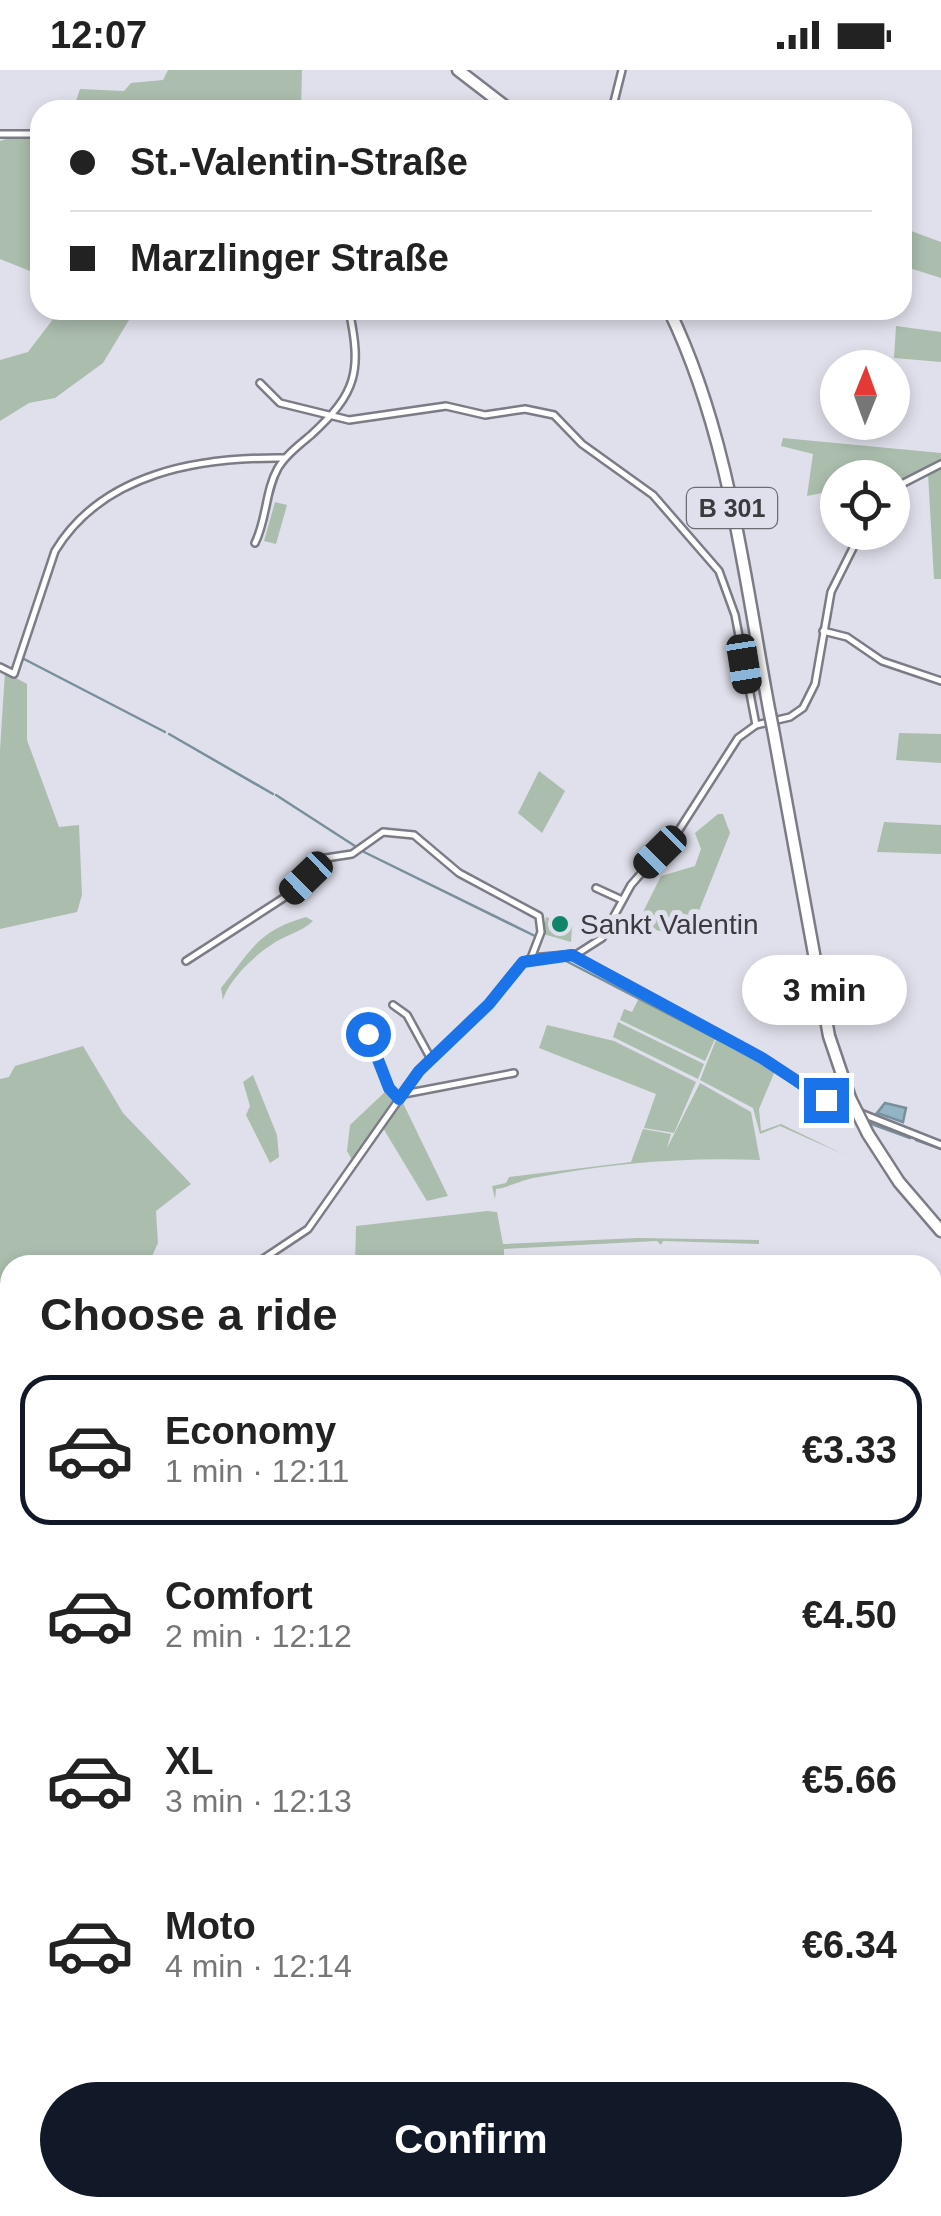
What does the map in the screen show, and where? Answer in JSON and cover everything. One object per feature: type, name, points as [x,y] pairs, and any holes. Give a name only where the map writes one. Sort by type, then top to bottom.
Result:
[{"type":"main road","points":[[458,70],[497,100]]},
{"type":"main road","name":"B 301","points":[[673,320],[700,381],[717,439],[829,1036],[850,1098],[868,1134],[898,1182],[941,1232]]},
{"type":"street","points":[[614,100],[622,70]]},
{"type":"street","points":[[0,134],[30,134]]},
{"type":"street","points":[[254,542],[264,525],[275,472],[284,458],[342,404],[353,380],[358,351],[351,320]]},
{"type":"street","points":[[260,383],[280,403],[330,418],[349,420],[446,406],[485,415],[525,409],[554,415],[582,444],[653,494],[719,571],[735,614],[756,725]]},
{"type":"street","points":[[0,667],[14,674],[55,551],[66,534],[126,484],[184,466],[284,458]]},
{"type":"street","points":[[910,480],[941,464]]},
{"type":"street","points":[[531,958],[572,955],[602,938],[622,900],[682,826],[732,744],[756,725],[790,716],[803,708],[815,684],[831,592],[853,550]]},
{"type":"street","points":[[823,632],[848,637],[882,661],[941,682]]},
{"type":"street","points":[[186,962],[285,897],[326,858],[352,854],[383,832],[414,835],[459,873],[539,916],[541,932],[531,958],[431,1059],[308,1229],[269,1255]]},
{"type":"street","points":[[596,888],[622,900]]},
{"type":"street","points":[[572,955],[762,1058],[815,1096],[941,1144]]},
{"type":"street","points":[[393,1005],[407,1015],[431,1059]]},
{"type":"street","points":[[368,1034],[389,1088],[401,1097],[514,1073]]},
{"type":"green space","points":[[168,70],[302,70],[301,100],[76,100],[80,89],[124,91],[131,83],[163,80]]},
{"type":"green space","points":[[30,135],[30,271],[0,259],[0,141]]},
{"type":"green space","points":[[912,231],[941,242],[941,278],[912,269]]},
{"type":"green space","points":[[52,320],[129,320],[103,363],[55,398],[29,403],[0,421],[0,360],[28,352]]},
{"type":"green space","points":[[896,326],[941,332],[941,362],[910,359],[910,350],[894,350]]},
{"type":"green space","points":[[783,438],[941,453],[941,463],[910,480],[910,460],[820,460],[820,493],[807,496],[813,454],[781,446]]},
{"type":"green space","points":[[941,466],[941,579],[934,579],[928,474]]},
{"type":"green space","points":[[275,502],[287,505],[276,544],[264,541]]},
{"type":"green space","points":[[5,672],[27,684],[27,740],[59,827],[79,825],[82,895],[77,912],[0,929],[0,750]]},
{"type":"green space","points":[[899,733],[941,734],[941,763],[896,760]]},
{"type":"green space","points":[[539,771],[565,791],[542,833],[518,813]]},
{"type":"green space","points":[[723,814],[730,833],[691,931],[664,932],[638,922],[661,876],[695,866],[701,849],[695,833]]},
{"type":"green space","points":[[884,822],[941,825],[941,854],[877,852]]},
{"type":"green space","points":[[306,917],[313,921],[257,956],[236,977],[223,1000],[221,988],[256,944],[276,929]]},
{"type":"green space","points":[[546,917],[572,926],[571,942],[543,934]]},
{"type":"green space","points":[[639,998],[715,1039],[705,1061],[620,1020],[624,1009],[632,1012]]},
{"type":"green space","points":[[618,1022],[704,1064],[698,1079],[613,1037]]},
{"type":"green space","points":[[547,1025],[614,1041],[696,1082],[674,1133],[644,1128],[656,1094],[539,1048]]},
{"type":"green space","points":[[716,1040],[775,1071],[759,1109],[761,1131],[781,1124],[845,1155],[780,1126],[760,1134],[753,1108],[700,1080]]},
{"type":"green space","points":[[83,1046],[123,1113],[191,1184],[156,1211],[158,1243],[153,1255],[0,1255],[0,1079],[9,1077],[15,1066]]},
{"type":"green space","points":[[253,1075],[277,1135],[279,1157],[270,1163],[246,1115],[250,1106],[243,1082]]},
{"type":"green space","points":[[700,1083],[751,1112],[760,1160],[676,1160],[594,1168],[533,1178],[496,1189],[495,1199],[492,1186],[506,1183],[509,1177],[631,1162],[643,1129],[671,1134],[667,1148]]},
{"type":"green space","points":[[387,1090],[396,1100],[352,1160],[347,1151],[350,1125]]},
{"type":"green space","points":[[401,1101],[448,1196],[427,1201],[383,1128]]},
{"type":"green space","points":[[487,1211],[497,1212],[503,1244],[638,1238],[759,1240],[759,1244],[663,1241],[661,1245],[657,1241],[504,1249],[504,1255],[355,1255],[356,1226]]},
{"type":"water","points":[[885,1103],[906,1108],[903,1122],[877,1113]]},
{"type":"waterway","points":[[24,659],[165,732]]},
{"type":"waterway","points":[[169,734],[273,794]]},
{"type":"waterway","points":[[276,795],[358,848]]},
{"type":"waterway","points":[[364,852],[537,937]]},
{"type":"waterway","points":[[566,961],[771,1067],[814,1099],[854,1117]]},
{"type":"waterway","points":[[866,1122],[910,1138]]},
{"type":"waterway","points":[[916,1140],[941,1149]]},
{"type":"place","name":"Sankt Valentin","points":[[560,924]]},
{"type":"route","points":[[368,1034],[389,1088],[399,1099],[419,1071],[489,1004],[523,962],[572,955],[578,962],[762,1058],[826,1100]]}]
